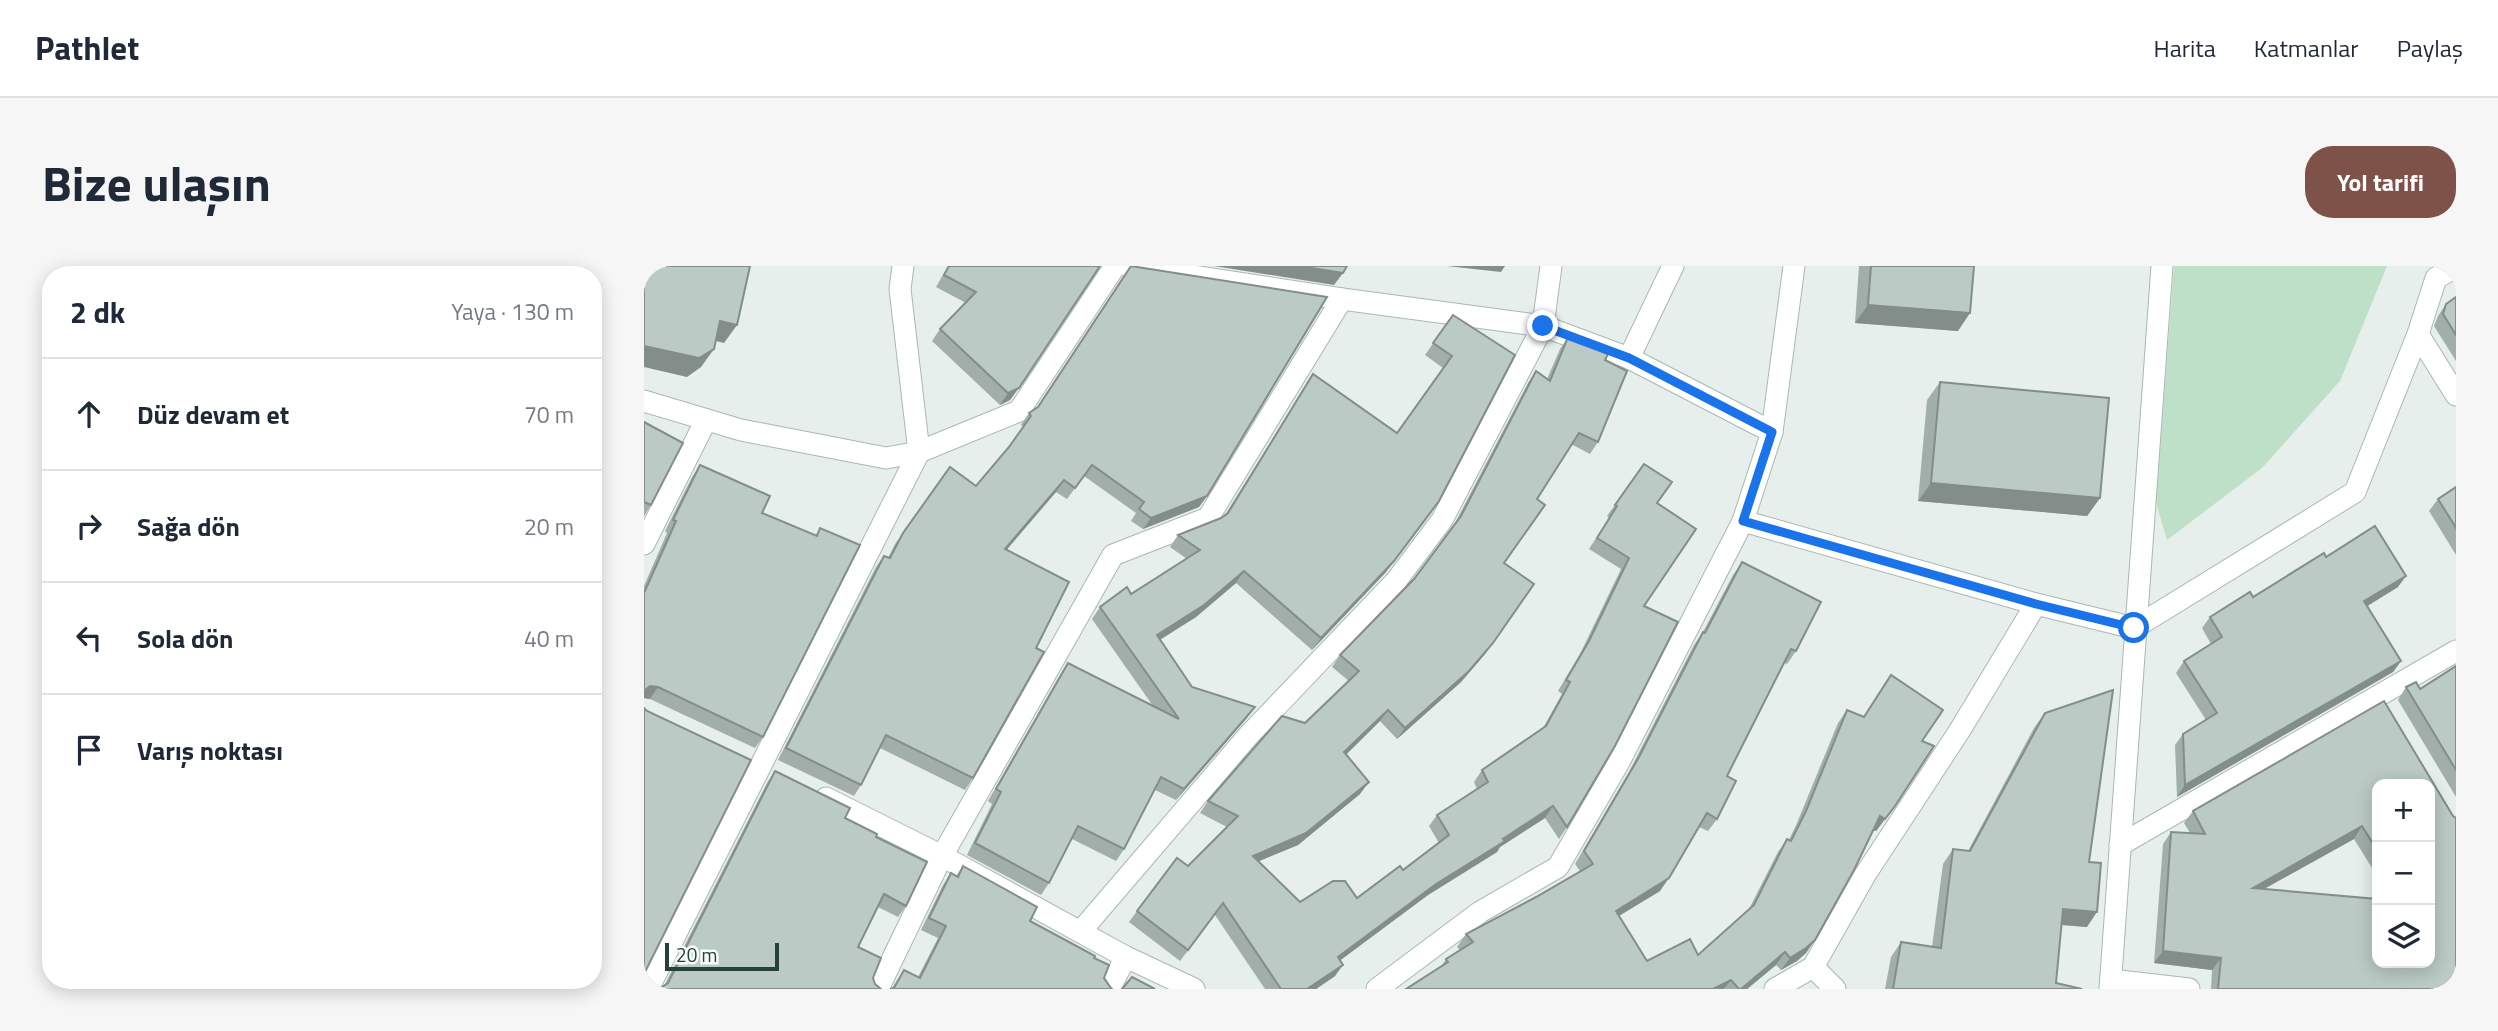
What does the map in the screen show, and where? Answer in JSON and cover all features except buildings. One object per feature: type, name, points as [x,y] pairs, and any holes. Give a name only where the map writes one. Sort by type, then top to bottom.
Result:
[{"type":"street","points":[[648,989],[768,769],[919,452],[900,289],[903,266]]},
{"type":"street","points":[[644,401],[741,430],[886,458],[919,452],[1019,411],[1115,266]]},
{"type":"street","points":[[1128,266],[1543,326],[1629,358],[1772,432]]},
{"type":"street","points":[[1081,931],[1248,736],[1396,582],[1442,520],[1543,326],[1550,266]]},
{"type":"street","points":[[1629,358],[1673,266]]},
{"type":"street","points":[[1377,989],[1480,912],[1558,867],[1618,764],[1743,521],[1772,432],[1794,266]]},
{"type":"street","points":[[2162,266],[2110,985],[2189,989]]},
{"type":"street","points":[[1743,521],[2036,604],[2134,628],[2355,492],[2418,334],[2436,278],[2456,267]]},
{"type":"street","points":[[878,989],[942,856],[1113,555],[1208,518],[1342,299]]},
{"type":"street","points":[[2418,334],[2456,395]]},
{"type":"street","points":[[644,544],[706,420]]},
{"type":"street","points":[[1775,989],[1814,967],[1865,874],[1960,730],[2036,604]]},
{"type":"street","points":[[2120,845],[2383,701],[2456,651]]},
{"type":"street","points":[[738,755],[768,769]]},
{"type":"street","points":[[810,790],[942,856],[1126,957],[1194,989]]},
{"type":"street","points":[[1108,989],[1126,957]]},
{"type":"street","points":[[1814,967],[1835,989]]},
{"type":"green space","points":[[2174,266],[2387,266],[2340,381],[2262,468],[2167,540],[2156,503]]},
{"type":"route","points":[[1543,326],[1629,358],[1772,432],[1743,521],[2036,604],[2134,628]]}]
